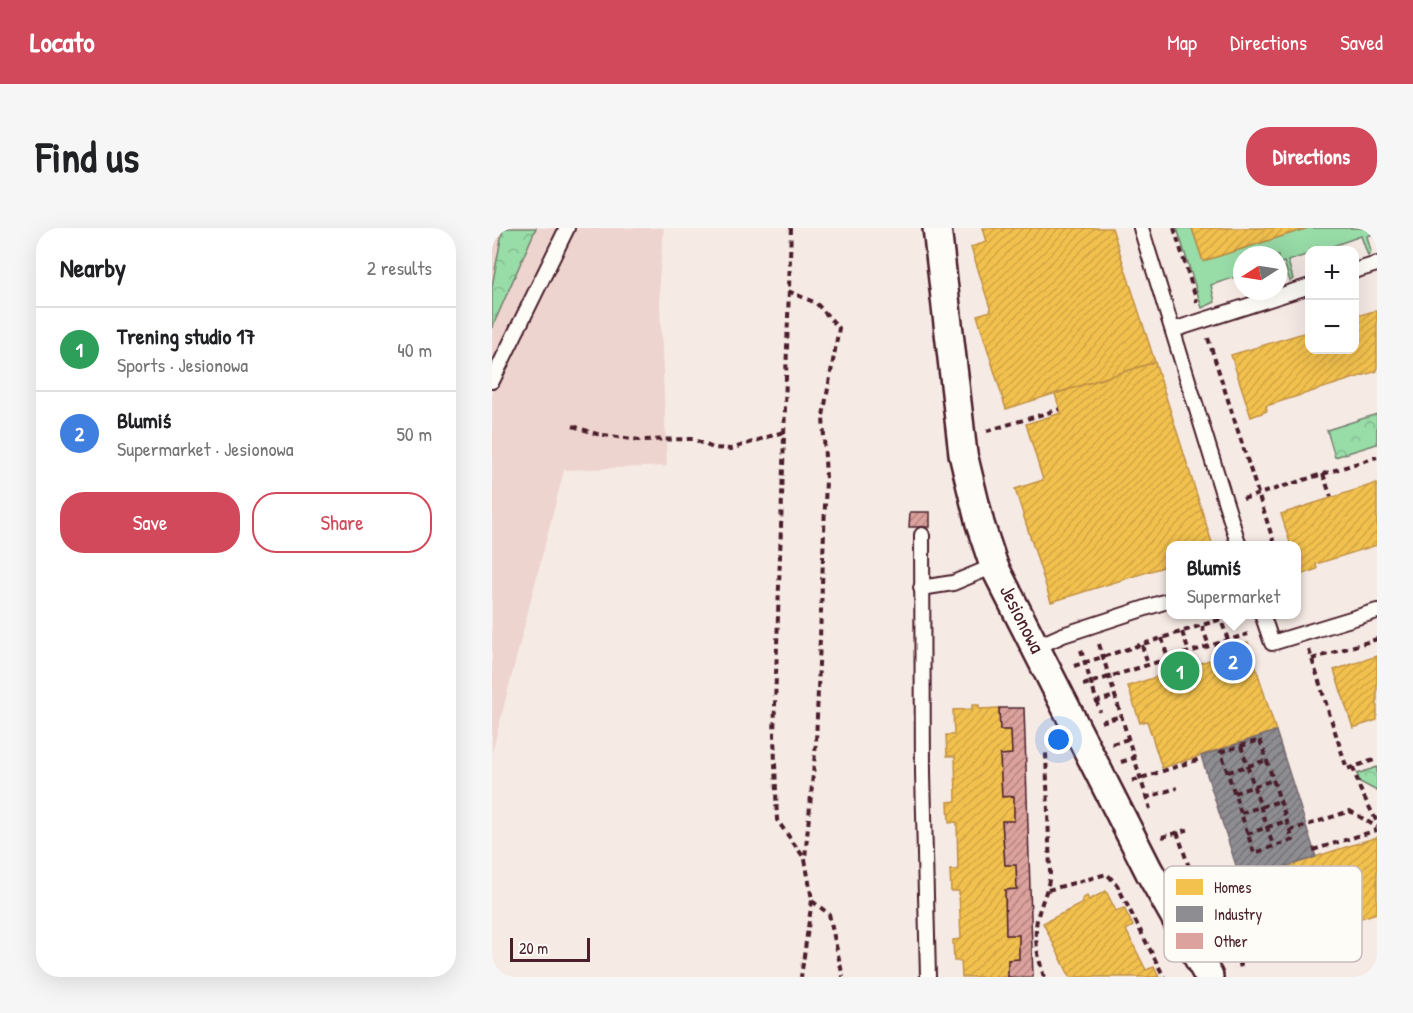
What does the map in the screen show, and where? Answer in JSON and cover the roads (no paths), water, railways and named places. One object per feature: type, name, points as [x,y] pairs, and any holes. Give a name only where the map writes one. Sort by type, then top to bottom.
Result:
[{"type":"street","name":"Jesionowa","points":[[937,228],[963,454],[980,524],[994,566],[1149,871],[1164,892]]},
{"type":"lane","points":[[492,381],[567,228]]},
{"type":"lane","points":[[1141,228],[1237,541]]},
{"type":"lane","points":[[1359,269],[1377,264]]},
{"type":"lane","points":[[1173,330],[1305,288]]},
{"type":"lane","points":[[922,536],[928,977]]},
{"type":"lane","points":[[921,588],[958,581],[994,566]]},
{"type":"lane","points":[[1036,647],[1075,631],[1166,601]]},
{"type":"lane","points":[[1264,621],[1272,643],[1377,610]]},
{"type":"place","name":"Blumiś","points":[[1233,661]]},
{"type":"place","name":"Trening studio 17","points":[[1180,671]]}]
